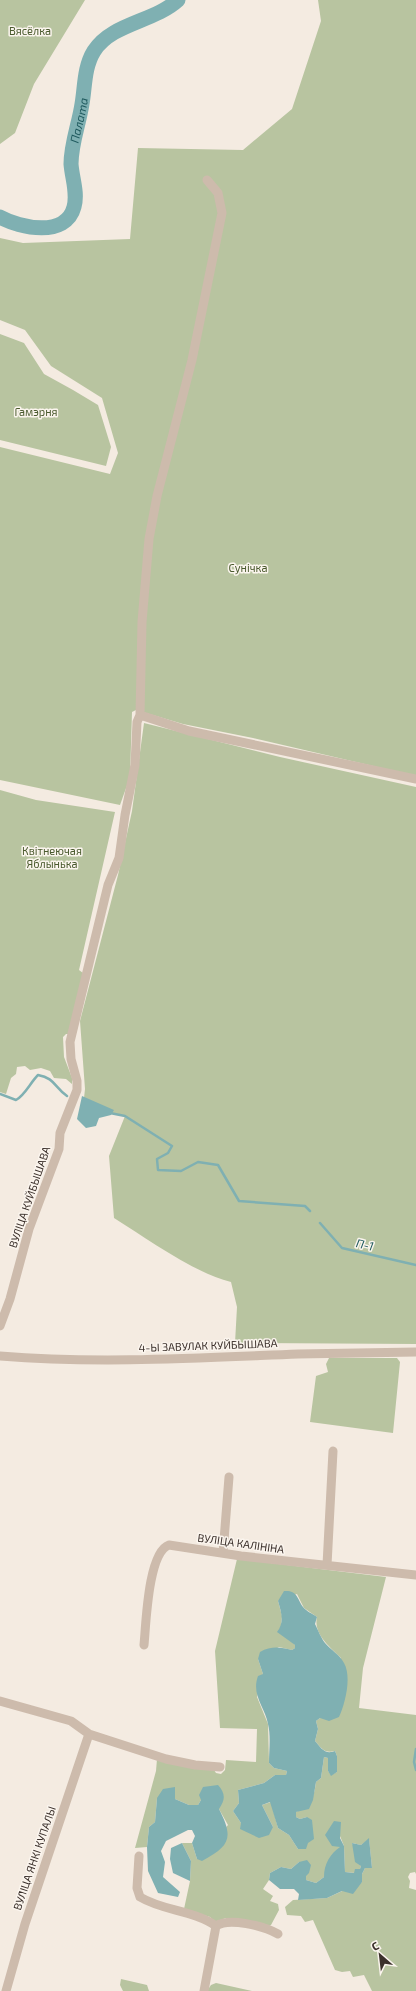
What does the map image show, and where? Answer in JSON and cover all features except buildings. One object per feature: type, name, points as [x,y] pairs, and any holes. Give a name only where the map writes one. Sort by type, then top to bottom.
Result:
[{"type":"street","name":"ВУЛІЦА КУЙБЫШАВА","points":[[0,1326],[10,1298],[29,1229],[60,1148],[60,1133],[77,1090],[77,1081],[71,1059],[70,1042],[108,885],[118,858],[124,815],[135,765],[137,722],[140,715],[142,622],[149,539],[156,496],[192,360],[222,213],[218,193],[207,180]]},
{"type":"street","points":[[140,715],[189,731],[416,779]]},
{"type":"street","name":"4-Ы ЗАВУЛАК КУЙБЫШАВА","points":[[0,1356],[54,1360],[187,1360],[299,1354],[416,1352]]},
{"type":"street","points":[[327,1565],[333,1451]]},
{"type":"street","points":[[223,1553],[230,1477]]},
{"type":"street","name":"ВУЛІЦА КАЛІНІНА","points":[[144,1645],[148,1596],[157,1558],[161,1550],[165,1547],[174,1545],[223,1553],[416,1575]]},
{"type":"street","points":[[0,1701],[71,1721],[89,1734],[166,1759],[196,1765],[220,1767]]},
{"type":"street","name":"ВУЛІЦА ЯНКІ КУПАЛЫ","points":[[6,1991],[25,1924],[89,1734]]},
{"type":"street","points":[[139,1856],[137,1888],[140,1897],[149,1902],[206,1919],[216,1926]]},
{"type":"street","points":[[216,1926],[226,1921],[236,1922],[270,1930],[278,1934]]},
{"type":"street","points":[[204,1991],[216,1926]]},
{"type":"green space","name":"Вясёлка","points":[[0,0],[85,0],[34,84],[15,133],[0,144]]},
{"type":"green space","name":"Сунічка","points":[[318,0],[416,0],[416,776],[253,738],[183,724],[136,710],[132,712],[130,777],[120,805],[0,780],[0,447],[110,474],[118,453],[102,398],[51,366],[25,330],[0,320],[0,238],[23,243],[130,239],[138,148],[243,150],[292,109],[321,21]]},
{"type":"green space","name":"Гамэрня","points":[[0,334],[24,343],[44,374],[98,405],[111,447],[106,466],[0,440]]},
{"type":"green space","points":[[144,723],[280,757],[416,787],[416,1344],[235,1343],[237,1307],[231,1282],[201,1271],[186,1263],[114,1218],[109,1156],[125,1116],[83,1107],[85,1089],[80,1021],[118,875],[132,811]]},
{"type":"green space","name":"Квітнеючая Яблынька","points":[[0,790],[36,800],[115,812],[79,970],[83,973],[69,1034],[66,1034],[63,1037],[64,1057],[72,1078],[72,1084],[66,1079],[54,1078],[50,1071],[41,1068],[30,1070],[25,1066],[17,1067],[16,1074],[11,1078],[6,1094],[0,1092]]},
{"type":"green space","points":[[329,1358],[397,1358],[400,1362],[393,1433],[310,1422],[316,1376],[328,1372],[326,1364]]},
{"type":"green space","points":[[237,1559],[386,1577],[363,1668],[359,1708],[416,1715],[416,1874],[415,1872],[410,1873],[408,1877],[410,1881],[409,1888],[416,1890],[416,1991],[372,1991],[364,1975],[353,1977],[350,1971],[342,1972],[335,1970],[313,1920],[305,1922],[301,1916],[287,1915],[285,1907],[293,1900],[327,1898],[362,1882],[362,1874],[365,1868],[372,1868],[369,1839],[361,1845],[352,1843],[361,1866],[355,1873],[345,1872],[344,1846],[334,1821],[341,1847],[324,1877],[316,1883],[306,1880],[299,1862],[291,1869],[281,1867],[270,1873],[269,1880],[263,1889],[273,1896],[270,1901],[278,1904],[279,1910],[271,1925],[267,1927],[226,1918],[215,1922],[210,1917],[184,1909],[190,1881],[191,1861],[182,1843],[192,1843],[197,1859],[228,1825],[219,1809],[201,1800],[198,1805],[189,1805],[175,1799],[157,1798],[155,1822],[149,1827],[147,1847],[135,1848],[156,1771],[157,1759],[214,1770],[216,1773],[221,1774],[225,1770],[226,1760],[256,1762],[257,1729],[220,1728],[215,1651]],"holes":[[[297,1594],[304,1608],[317,1617],[316,1623],[320,1635],[341,1658],[320,1718],[316,1721],[318,1729],[315,1741],[326,1751],[335,1751],[337,1756],[337,1772],[331,1775],[328,1771],[328,1758],[324,1757],[321,1778],[316,1782],[313,1797],[305,1807],[296,1812],[296,1817],[300,1819],[307,1817],[298,1849],[289,1835],[278,1828],[271,1802],[262,1805],[273,1827],[241,1823],[233,1811],[239,1803],[238,1790],[264,1783],[275,1775],[286,1775],[287,1771],[274,1768],[269,1763],[268,1724],[257,1697],[263,1674],[258,1659],[279,1647],[292,1650],[295,1648],[295,1645],[281,1627],[282,1616],[278,1601]]]},
{"type":"green space","points":[[121,1979],[147,1985],[149,1991],[123,1991],[120,1985]]},
{"type":"green space","points":[[216,1983],[252,1991],[207,1991],[211,1985]]},
{"type":"water","points":[[82,1096],[114,1110],[111,1115],[99,1118],[96,1126],[86,1128],[77,1119]]},
{"type":"water","points":[[284,1591],[294,1593],[303,1607],[317,1617],[315,1624],[325,1643],[344,1663],[348,1683],[339,1717],[329,1721],[320,1718],[316,1721],[318,1729],[315,1741],[321,1748],[328,1752],[335,1751],[337,1756],[337,1772],[331,1776],[328,1771],[328,1758],[324,1757],[321,1778],[316,1782],[313,1800],[309,1809],[296,1812],[296,1817],[300,1819],[307,1817],[312,1820],[314,1839],[308,1843],[306,1849],[298,1849],[289,1835],[278,1828],[270,1802],[262,1805],[273,1827],[269,1835],[259,1838],[240,1829],[241,1823],[233,1811],[239,1803],[238,1790],[264,1783],[275,1775],[286,1775],[287,1771],[274,1768],[269,1763],[269,1729],[256,1689],[258,1676],[263,1674],[258,1659],[260,1652],[272,1648],[292,1650],[295,1648],[295,1645],[277,1632],[282,1621],[278,1601]]},
{"type":"water","points":[[218,1785],[224,1796],[223,1802],[219,1809],[227,1827],[228,1834],[224,1846],[219,1851],[202,1861],[197,1859],[192,1843],[195,1836],[192,1830],[188,1830],[166,1841],[161,1851],[165,1862],[163,1877],[180,1892],[178,1897],[158,1893],[148,1871],[147,1847],[149,1827],[155,1822],[157,1798],[163,1789],[175,1787],[175,1799],[189,1805],[198,1805],[201,1800],[199,1795],[203,1787]]},
{"type":"water","points":[[334,1821],[341,1822],[340,1838],[344,1846],[345,1872],[354,1873],[355,1869],[360,1869],[361,1866],[355,1862],[352,1843],[361,1845],[369,1838],[372,1868],[365,1868],[362,1874],[362,1882],[353,1894],[342,1891],[327,1898],[298,1900],[299,1894],[294,1889],[280,1889],[269,1880],[270,1873],[281,1867],[291,1869],[299,1862],[307,1860],[311,1865],[309,1873],[306,1876],[306,1880],[316,1883],[324,1877],[328,1860],[340,1847],[332,1846],[325,1835]]},
{"type":"water","points":[[182,1843],[191,1861],[190,1881],[173,1873],[170,1859],[171,1848]]},
{"type":"waterway","name":"Палата","points":[[0,217],[30,227],[42,228],[52,227],[62,223],[69,217],[75,202],[71,164],[72,149],[81,112],[88,64],[94,51],[111,34],[157,13],[178,0]]},
{"type":"waterway","points":[[0,1094],[16,1100],[22,1095],[38,1075],[48,1078],[67,1096]]},
{"type":"waterway","points":[[110,1113],[125,1116],[172,1146],[168,1153],[157,1159],[158,1170],[181,1171],[198,1162],[218,1165],[239,1201],[305,1206],[310,1211]]},
{"type":"waterway","name":"П-1","points":[[320,1223],[342,1248],[416,1265]]},
{"type":"waterway","name":"П-1","points":[[416,1749],[414,1762],[416,1770]]}]
